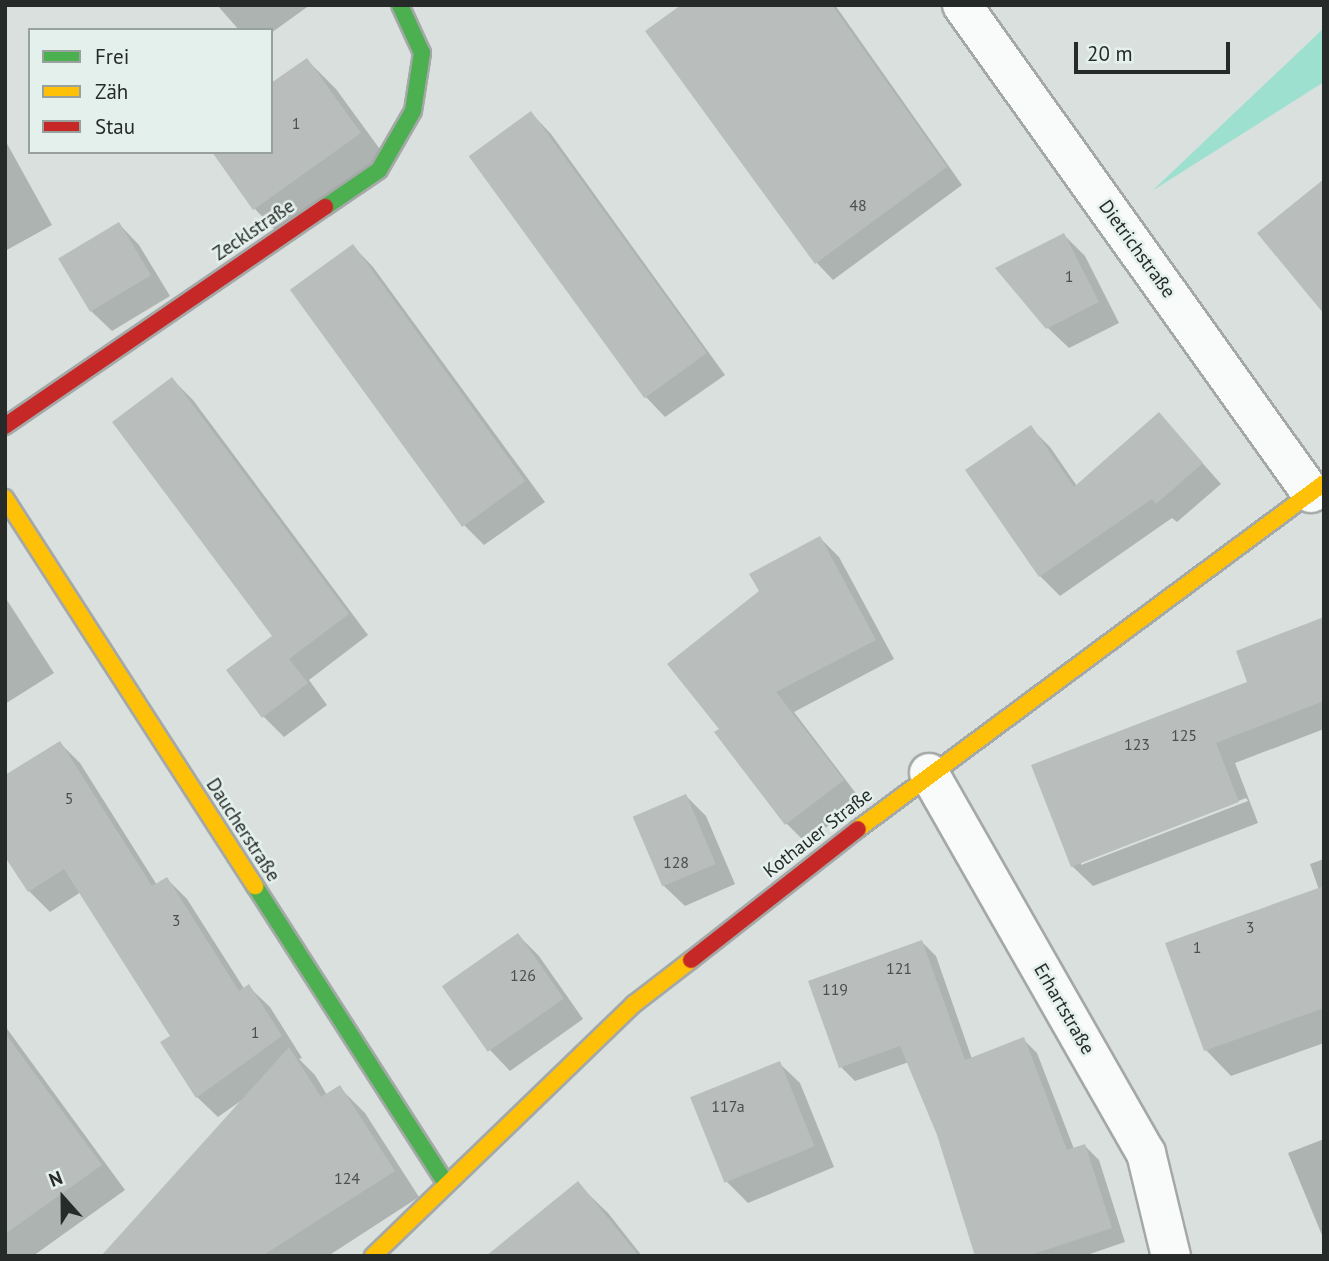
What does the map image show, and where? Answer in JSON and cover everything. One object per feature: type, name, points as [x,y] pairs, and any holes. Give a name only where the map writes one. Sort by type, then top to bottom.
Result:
[{"type":"street","name":"Zecklstraße","points":[[5,426],[379,170],[414,111],[422,53],[400,5]]},
{"type":"street","name":"Dietrichstraße","points":[[962,5],[1317,488]]},
{"type":"street","name":"Kothauer Straße","points":[[373,1256],[634,1004],[929,773],[1317,488]]},
{"type":"street","name":"Daucherstraße","points":[[5,498],[446,1184]]},
{"type":"street","name":"Erhartstraße","points":[[929,773],[1146,1153],[1171,1256]]},
{"type":"green space","points":[[1324,28],[1324,82],[1152,191]]},
{"type":"building","points":[[681,5],[832,5],[947,167],[815,264],[645,31]]},
{"type":"building","points":[[307,58],[361,133],[253,210],[213,154],[273,154],[273,82]]},
{"type":"building","points":[[531,111],[707,353],[644,398],[469,156]]},
{"type":"building","points":[[1324,179],[1324,314],[1257,233]]},
{"type":"building","points":[[119,222],[151,275],[90,312],[58,259]]},
{"type":"building","points":[[1064,233],[1099,302],[1046,329],[995,268]]},
{"type":"building","points":[[353,244],[525,481],[462,527],[290,290]]},
{"type":"building","points":[[172,377],[349,614],[289,659],[308,683],[262,718],[226,670],[272,636],[112,422]]},
{"type":"building","points":[[1159,412],[1203,463],[1156,504],[1152,499],[1039,577],[965,470],[1031,425],[1074,487]]},
{"type":"building","points":[[820,536],[876,640],[776,692],[844,780],[785,825],[714,732],[719,729],[667,664],[759,591],[749,574]]},
{"type":"building","points":[[1324,617],[1324,701],[1216,743],[1239,802],[1071,867],[1031,765],[1247,682],[1236,651]]},
{"type":"building","points":[[60,741],[152,886],[167,877],[239,991],[249,984],[282,1036],[196,1098],[160,1042],[170,1036],[64,869],[28,892],[5,857],[5,775]]},
{"type":"building","points":[[686,794],[716,864],[662,887],[633,817]]},
{"type":"building","points":[[1324,886],[1324,1008],[1204,1051],[1165,943]]},
{"type":"building","points":[[518,933],[564,999],[488,1052],[442,986]]},
{"type":"building","points":[[922,940],[965,1060],[1024,1037],[1067,1150],[1085,1144],[1112,1228],[1027,1256],[975,1256],[937,1135],[900,1046],[839,1068],[808,981]]},
{"type":"building","points":[[5,1033],[102,1165],[5,1234]]},
{"type":"building","points":[[289,1047],[321,1097],[340,1085],[395,1171],[262,1256],[101,1256]]},
{"type":"building","points":[[780,1061],[814,1146],[725,1183],[690,1097]]},
{"type":"building","points":[[578,1181],[639,1256],[486,1256]]},
{"type":"traffic: fast","points":[[325,207],[379,170],[413,111],[422,53],[400,5]]},
{"type":"traffic: fast","points":[[255,886],[446,1184]]},
{"type":"traffic: slow","points":[[858,829],[1324,483]]},
{"type":"traffic: slow","points":[[5,498],[255,886]]},
{"type":"traffic: slow","points":[[373,1256],[634,1004],[691,960]]},
{"type":"traffic: jam","points":[[5,426],[325,207]]},
{"type":"traffic: jam","points":[[691,960],[858,829]]}]
